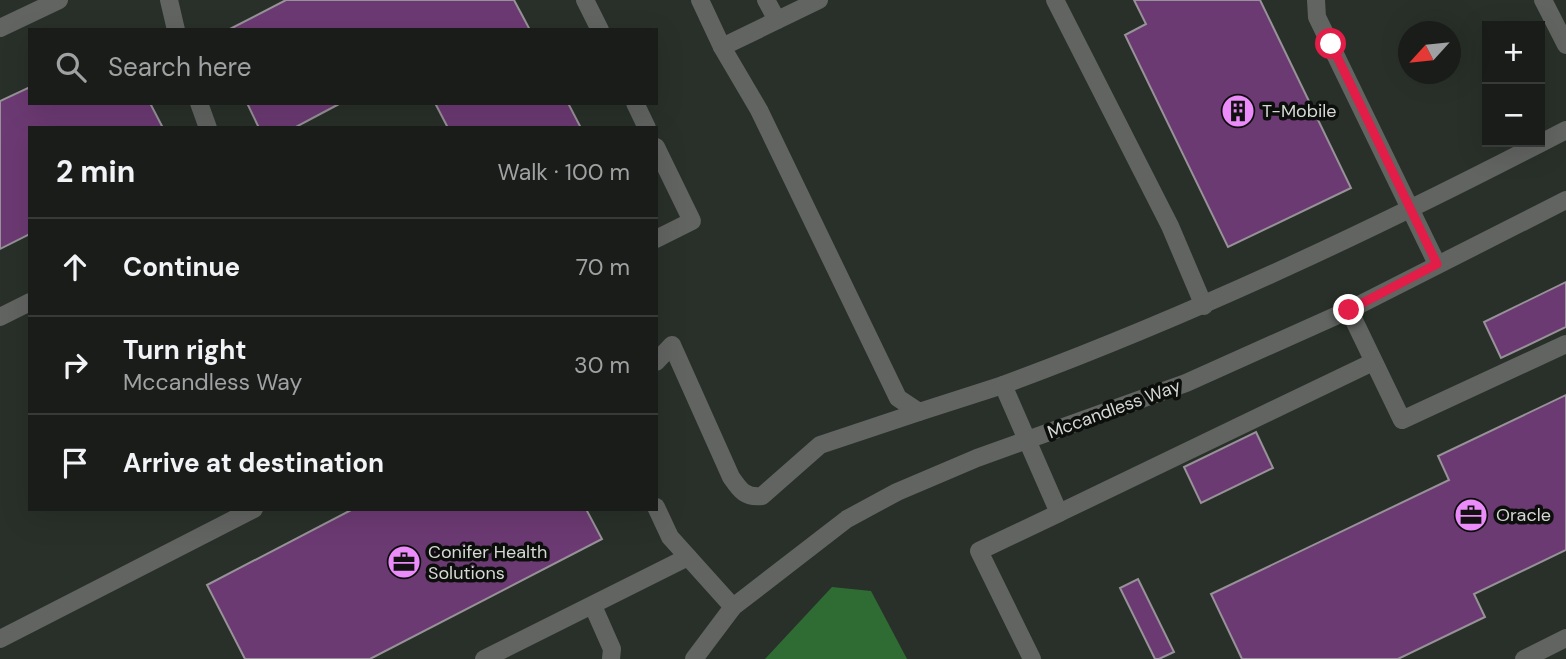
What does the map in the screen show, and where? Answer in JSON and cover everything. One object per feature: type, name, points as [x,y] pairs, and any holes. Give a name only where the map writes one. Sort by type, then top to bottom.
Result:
[{"type":"street","points":[[0,29],[59,0]]},
{"type":"street","points":[[169,0],[176,28]]},
{"type":"street","points":[[585,0],[599,28]]},
{"type":"street","points":[[701,0],[722,47],[759,110],[898,398],[919,412]]},
{"type":"street","points":[[766,0],[777,20]]},
{"type":"street","points":[[722,47],[819,0]]},
{"type":"street","points":[[1055,0],[1170,226],[1204,306]]},
{"type":"street","points":[[1316,0],[1317,17],[1437,264]]},
{"type":"street","points":[[1543,0],[1566,45]]},
{"type":"street","points":[[200,105],[207,126]]},
{"type":"street","points":[[636,105],[646,126]]},
{"type":"street","points":[[658,360],[672,345],[732,477],[743,493],[752,498],[762,496],[820,445],[1003,384],[1204,306],[1411,211],[1566,130]]},
{"type":"street","points":[[658,151],[692,220],[658,238]]},
{"type":"street","name":"Mccandless Way","points":[[694,659],[733,607],[847,519],[897,492],[1028,439],[1186,383],[1349,310],[1566,200]]},
{"type":"street","points":[[0,317],[28,303]]},
{"type":"street","points":[[1349,310],[1402,420],[1566,344]]},
{"type":"street","points":[[1032,659],[979,551],[1373,362]]},
{"type":"street","points":[[1003,384],[1059,513]]},
{"type":"street","points":[[0,639],[250,511]]},
{"type":"street","points":[[658,511],[670,537],[733,607]]},
{"type":"street","points":[[484,659],[688,557]]},
{"type":"street","points":[[593,606],[611,649],[611,659]]},
{"type":"street","points":[[1524,659],[1566,638]]},
{"type":"shaded area","points":[[0,0],[1566,0],[1566,659],[0,659]]},
{"type":"shaded area","points":[[832,587],[871,591],[907,659],[765,659]]},
{"type":"building","points":[[286,0],[514,0],[529,28],[232,28]]},
{"type":"building","name":"T-Mobile","points":[[1134,0],[1260,0],[1351,188],[1228,247],[1125,35],[1146,24]]},
{"type":"building","points":[[28,88],[28,105],[151,105],[162,126],[28,126],[28,235],[0,249],[0,101]]},
{"type":"building","points":[[248,105],[337,105],[298,126],[258,126]]},
{"type":"building","points":[[436,105],[569,105],[580,126],[447,126]]},
{"type":"building","points":[[1566,282],[1566,327],[1501,358],[1484,322]]},
{"type":"building","name":"Oracle","points":[[1566,395],[1566,550],[1474,594],[1485,617],[1398,659],[1242,659],[1211,594],[1449,480],[1438,456]]},
{"type":"building","points":[[1256,432],[1273,468],[1201,503],[1184,467]]},
{"type":"building","name":"Conifer Health Solutions","points":[[349,511],[587,511],[602,539],[370,659],[245,659],[207,585]]},
{"type":"building","points":[[1138,579],[1174,652],[1159,659],[1155,659],[1120,588]]},
{"type":"place","name":"T-Mobile","points":[[1238,111]]},
{"type":"place","name":"Oracle","points":[[1471,515]]},
{"type":"place","name":"Conifer Health Solutions","points":[[404,562]]},
{"type":"route","points":[[1331,44],[1437,264],[1349,310]]}]
